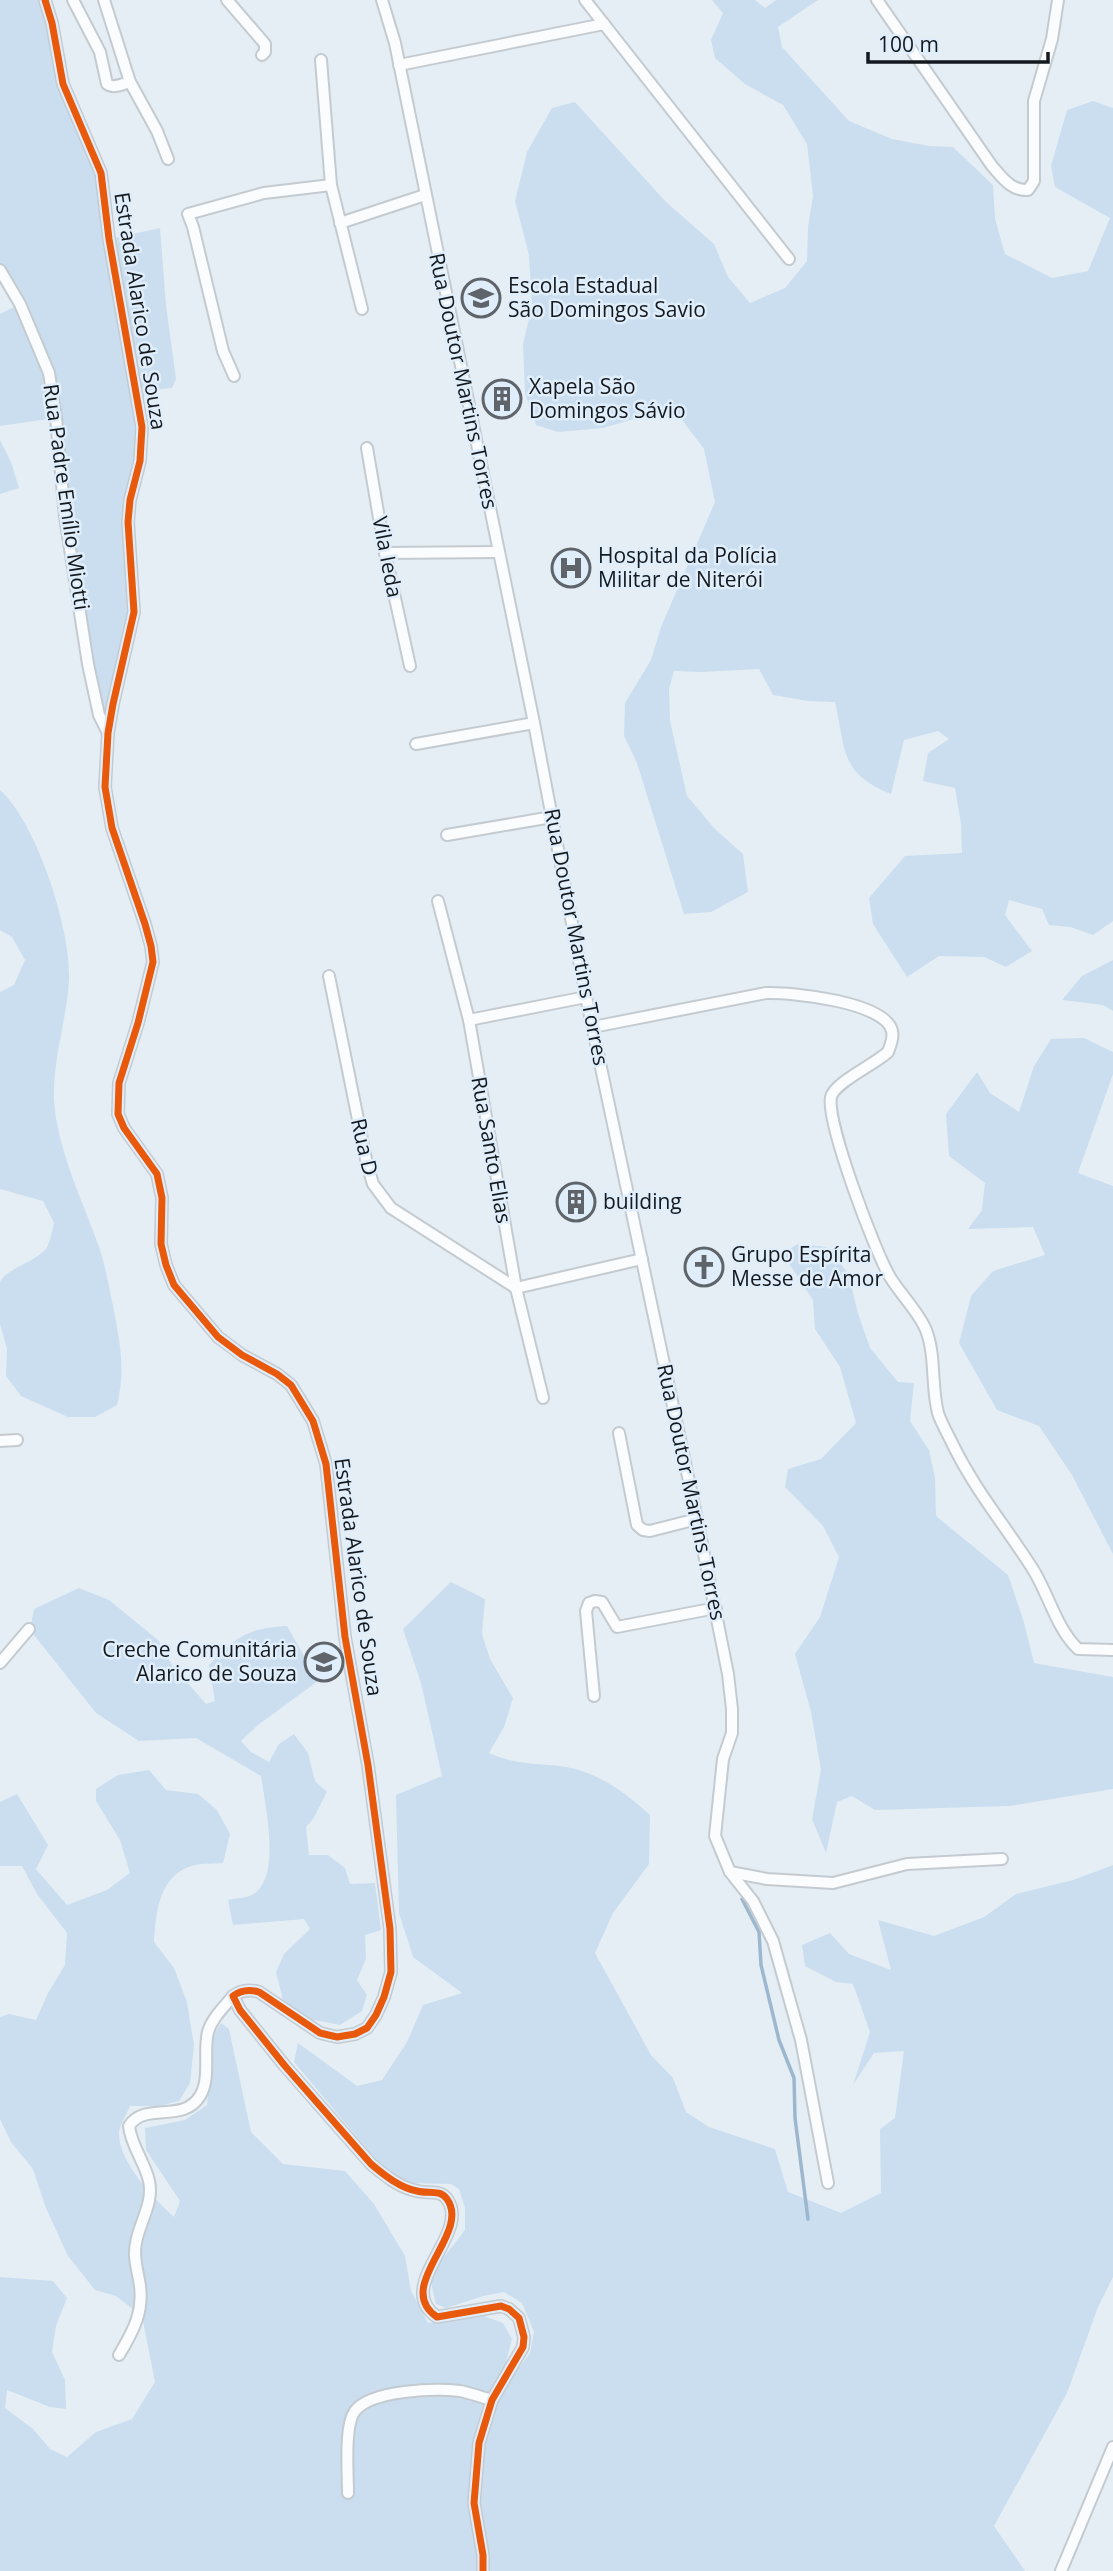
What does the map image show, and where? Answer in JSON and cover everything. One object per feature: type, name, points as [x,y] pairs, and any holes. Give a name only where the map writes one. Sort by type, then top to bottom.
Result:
[{"type":"street","name":"Estrada Alarico de Souza","points":[[45,0],[63,84],[101,173],[109,239],[142,427],[140,461],[130,500],[128,522],[134,587],[133,618],[108,733],[105,787],[109,815],[145,924],[153,962],[119,1083],[118,1114],[124,1129],[157,1174],[162,1198],[161,1244],[174,1285],[218,1337],[291,1385],[313,1421],[326,1464],[345,1637],[368,1765],[390,1929],[391,1972],[384,1997],[367,2028],[355,2034],[337,2037],[320,2033],[259,1992],[250,1990],[237,1992],[233,1996]]},
{"type":"street","points":[[73,0],[100,52],[107,84],[111,87],[130,82]]},
{"type":"street","points":[[104,0],[130,82],[157,131],[168,159]]},
{"type":"street","points":[[227,0],[265,44],[265,52],[262,55]]},
{"type":"street","name":"Rua Doutor Martins Torres","points":[[382,0],[390,22],[399,65],[534,723],[586,998],[716,1608],[732,1721],[731,1741],[723,1759],[719,1781],[715,1836],[730,1872],[764,1920],[776,1952],[801,2040],[828,2183]]},
{"type":"street","points":[[585,0],[789,259]]},
{"type":"street","points":[[877,0],[992,166],[1013,188],[1021,191],[1028,190],[1034,181],[1034,101],[1052,39],[1058,0]]},
{"type":"street","points":[[399,65],[604,24]]},
{"type":"street","points":[[321,60],[331,185],[362,309]]},
{"type":"street","points":[[233,376],[223,351],[188,214],[264,193],[331,185]]},
{"type":"street","points":[[340,223],[425,195]]},
{"type":"street","name":"Rua Padre Emílio Miotti","points":[[0,270],[20,304],[49,373],[65,517],[88,664],[99,715],[108,733]]},
{"type":"street","name":"Vila Ieda","points":[[367,448],[385,553],[410,666]]},
{"type":"street","points":[[385,553],[498,552]]},
{"type":"street","points":[[416,744],[534,723]]},
{"type":"street","points":[[447,835],[552,817]]},
{"type":"street","name":"Rua Santo Elias","points":[[438,901],[468,1020],[516,1288],[543,1398]]},
{"type":"street","name":"Rua D","points":[[329,976],[367,1164],[381,1198],[391,1208],[516,1288]]},
{"type":"street","points":[[593,1027],[766,993],[803,995],[860,1008],[887,1022],[892,1031],[888,1052],[866,1070],[838,1086],[832,1095],[832,1121],[866,1224],[890,1276],[925,1328],[931,1351],[939,1414],[965,1469],[1034,1571],[1068,1638],[1078,1648],[1113,1650]]},
{"type":"street","points":[[468,1020],[586,998]]},
{"type":"street","points":[[516,1288],[642,1259]]},
{"type":"street","points":[[619,1433],[637,1525],[650,1531],[697,1519]]},
{"type":"street","points":[[0,1441],[17,1440]]},
{"type":"street","points":[[594,1696],[586,1611],[589,1603],[602,1602],[617,1627],[716,1608]]},
{"type":"street","points":[[0,1663],[29,1629]]},
{"type":"street","points":[[730,1872],[779,1880],[833,1883],[907,1864],[1002,1859]]},
{"type":"street","points":[[119,2355],[135,2329],[140,2312],[142,2298],[135,2251],[150,2199],[149,2180],[129,2126],[134,2118],[140,2115],[184,2109],[200,2095],[204,2084],[208,2032],[214,2019],[233,1996],[240,2010],[285,2066],[371,2164],[405,2187],[417,2192],[437,2192],[447,2200],[453,2214],[451,2226],[424,2283],[423,2297],[427,2308],[437,2317],[501,2306],[519,2318],[523,2347],[492,2400],[479,2443],[474,2503],[483,2571]]},
{"type":"street","points":[[348,2493],[350,2425],[354,2412],[362,2404],[386,2395],[437,2391],[461,2391],[492,2400]]},
{"type":"street","points":[[1061,2571],[1113,2447]]},
{"type":"street","points":[[1101,2474],[1113,2477]]},
{"type":"shaded area","points":[[0,0],[45,0],[60,64],[89,144],[110,239],[160,228],[166,305],[176,379],[172,388],[161,389],[138,398],[142,427],[130,500],[134,587],[108,733],[99,715],[55,418],[0,426],[0,314],[20,304],[0,270]]},
{"type":"shaded area","points":[[712,0],[755,0],[765,8],[776,0],[818,0],[778,27],[782,47],[849,121],[892,139],[929,146],[953,147],[993,185],[995,219],[1005,254],[1052,278],[1088,271],[1110,218],[1055,187],[1051,166],[1067,110],[1093,101],[1113,108],[1113,921],[1093,935],[1070,927],[1049,925],[1042,909],[1009,900],[1005,915],[1032,951],[1006,967],[984,957],[939,956],[907,977],[873,924],[869,898],[905,856],[962,853],[961,824],[955,788],[923,781],[928,753],[949,739],[938,731],[904,740],[891,794],[862,778],[853,768],[844,747],[835,702],[773,695],[759,669],[674,671],[669,689],[670,721],[687,796],[715,829],[743,854],[748,892],[711,912],[684,914],[637,763],[624,736],[625,703],[651,660],[661,627],[715,502],[704,449],[679,416],[651,414],[603,428],[558,432],[536,425],[525,393],[523,344],[532,306],[529,255],[515,201],[527,152],[552,108],[575,102],[666,202],[714,244],[728,277],[750,303],[785,288],[807,261],[808,227],[813,196],[807,144],[783,105],[745,84],[715,58],[711,40],[723,13]]},
{"type":"shaded area","points":[[0,440],[11,462],[19,488],[0,494]]},
{"type":"shaded area","points":[[0,790],[14,806],[39,852],[50,880],[65,935],[69,981],[54,1083],[56,1118],[68,1166],[103,1262],[121,1360],[117,1405],[95,1417],[68,1417],[21,1396],[6,1376],[7,1349],[0,1324],[0,1282],[8,1273],[45,1250],[54,1223],[43,1201],[0,1189],[0,992],[14,985],[25,960],[12,937],[0,930]]},
{"type":"shaded area","points":[[1113,960],[1113,1011],[1103,1005],[1062,1000],[1082,976]]},
{"type":"shaded area","points":[[1084,1038],[1113,1052],[1113,1074],[1078,1173],[1113,1186],[1113,1554],[1072,1475],[1039,1426],[997,1410],[959,1343],[971,1296],[993,1271],[1045,1255],[1033,1227],[968,1229],[982,1210],[985,1183],[949,1156],[946,1114],[977,1072],[990,1093],[1019,1112],[1034,1066],[1051,1039]]},
{"type":"shaded area","points":[[798,1244],[827,1247],[848,1273],[870,1348],[898,1382],[914,1383],[910,1421],[929,1450],[935,1478],[936,1516],[1008,1575],[1034,1663],[1113,1677],[1113,1789],[1010,1806],[875,1810],[852,1796],[837,1802],[826,1853],[812,1819],[821,1770],[811,1712],[795,1654],[820,1617],[839,1557],[823,1526],[785,1487],[788,1469],[821,1459],[856,1423],[840,1367],[815,1329],[813,1300],[782,1253]]},
{"type":"shaded area","points":[[451,1582],[485,1599],[482,1634],[490,1659],[513,1698],[504,1727],[489,1753],[515,1761],[585,1772],[619,1790],[650,1815],[649,1864],[613,1913],[595,1953],[651,2055],[673,2078],[686,2112],[709,2127],[775,2149],[788,2192],[841,2213],[881,2193],[880,2129],[895,2118],[904,2051],[874,2053],[853,2085],[870,2032],[853,1984],[836,1982],[805,1966],[802,1945],[830,1933],[849,1954],[891,1970],[878,1920],[934,1936],[984,1917],[1016,1894],[1073,1880],[1113,1865],[1113,2277],[1098,2307],[1067,2393],[994,2526],[1025,2571],[486,2571],[476,2503],[482,2444],[493,2402],[530,2353],[534,2332],[522,2303],[504,2292],[446,2308],[436,2304],[431,2283],[436,2267],[465,2230],[465,2208],[459,2189],[451,2184],[409,2183],[384,2169],[294,2062],[298,2043],[357,2086],[382,2080],[407,2042],[423,2005],[462,1993],[413,1957],[399,1913],[396,1795],[442,1776],[421,1683],[403,1629]]},
{"type":"shaded area","points":[[79,1588],[109,1600],[158,1640],[172,1665],[206,1704],[215,1701],[209,1665],[218,1655],[252,1632],[287,1626],[318,1681],[258,1725],[241,1741],[251,1752],[269,1762],[279,1744],[294,1734],[308,1753],[315,1781],[327,1792],[306,1827],[309,1855],[328,1855],[345,1868],[350,1884],[375,1883],[381,1930],[365,1935],[366,1959],[357,1980],[367,1995],[362,2011],[340,2025],[309,2019],[283,2000],[276,1972],[284,1954],[310,1929],[304,1919],[233,1925],[228,1900],[255,1893],[263,1884],[267,1871],[268,1820],[261,1776],[196,1738],[139,1741],[96,1713],[30,1630],[34,1609]]},
{"type":"shaded area","points":[[149,1770],[166,1790],[198,1794],[217,1810],[230,1834],[223,1863],[198,1864],[183,1870],[167,1885],[158,1906],[154,1942],[174,1968],[187,2002],[194,2045],[190,2083],[179,2101],[159,2106],[130,2106],[119,2132],[124,2155],[147,2190],[174,2217],[180,2201],[146,2150],[145,2128],[185,2120],[207,2105],[214,2035],[221,2023],[229,2029],[251,2132],[283,2164],[345,2171],[374,2204],[405,2256],[411,2291],[428,2323],[484,2316],[503,2323],[512,2339],[478,2443],[481,2571],[0,2571],[0,2277],[53,2281],[67,2298],[56,2326],[52,2352],[65,2380],[66,2409],[50,2407],[7,2390],[5,2408],[33,2429],[50,2449],[67,2457],[96,2432],[132,2419],[155,2382],[142,2316],[116,2296],[95,2290],[68,2256],[46,2208],[33,2169],[11,2142],[0,2119],[0,2017],[9,2014],[36,2020],[65,1965],[67,1933],[37,1894],[22,1866],[0,1866],[0,1802],[17,1794],[48,1845],[36,1869],[67,1905],[107,1890],[130,1873],[120,1840],[96,1801],[96,1789],[118,1775]]},
{"type":"waterway","points":[[742,1899],[759,1932],[761,1965],[779,2040],[794,2078],[795,2118],[808,2219]]},
{"type":"cycle path","points":[[45,0],[63,84],[101,173],[109,239],[142,427],[140,461],[130,500],[128,522],[134,612],[108,733],[105,787],[112,828],[145,924],[153,962],[119,1083],[118,1114],[124,1128],[157,1174],[162,1198],[161,1244],[174,1285],[218,1337],[291,1385],[313,1421],[326,1464],[345,1637],[368,1765],[390,1929],[391,1972],[384,1997],[367,2028],[355,2034],[337,2037],[320,2033],[259,1992],[245,1991],[233,1996],[240,2010],[285,2066],[371,2164],[404,2187],[437,2193],[447,2199],[452,2213],[450,2228],[427,2275],[423,2290],[426,2304],[437,2317],[501,2306],[519,2318],[524,2337],[523,2347],[492,2400],[479,2443],[474,2503],[483,2571]]},
{"type":"place","name":"Escola Estadual São Domingos Savio","points":[[481,298]]},
{"type":"place","name":"Xapela São Domingos Sávio","points":[[502,399]]},
{"type":"place","name":"Hospital da Polícia Militar de Niterói","points":[[571,568]]},
{"type":"place","name":"building","points":[[576,1202]]},
{"type":"place","name":"Grupo Espírita Messe de Amor","points":[[704,1267]]},
{"type":"place","name":"Creche Comunitária Alarico de Souza","points":[[324,1662]]}]
